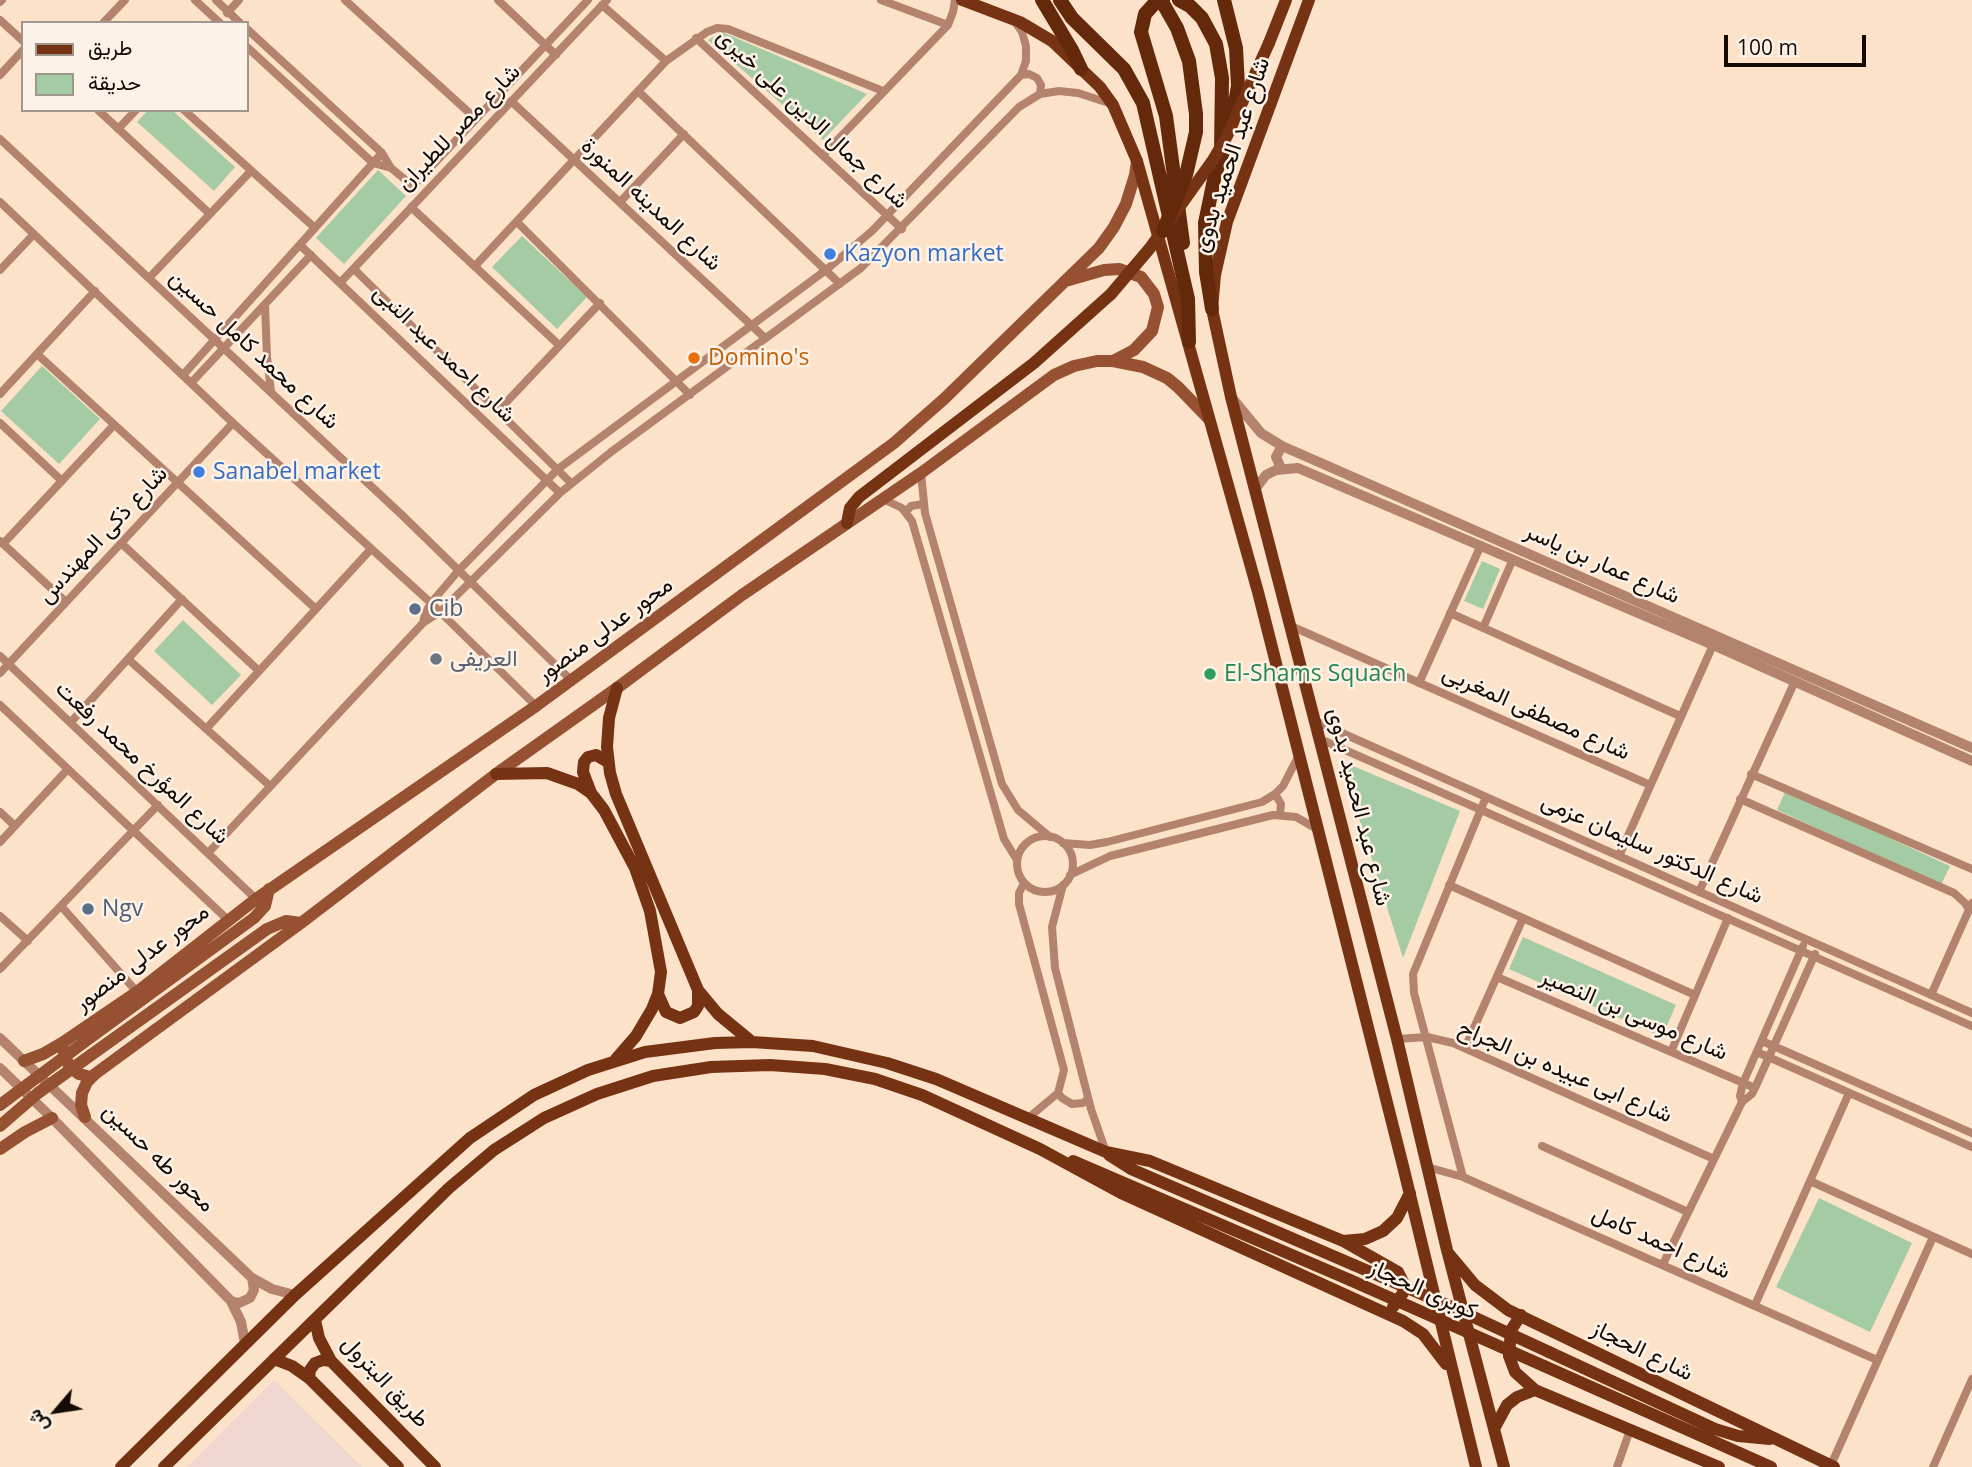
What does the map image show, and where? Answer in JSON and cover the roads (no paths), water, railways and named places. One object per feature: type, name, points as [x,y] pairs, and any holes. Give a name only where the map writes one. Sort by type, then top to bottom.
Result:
[{"type":"highway","points":[[1042,0],[1081,69]]},
{"type":"highway","points":[[1060,0],[1072,18],[1125,69],[1143,103],[1182,272],[1189,310],[1189,342]]},
{"type":"highway","points":[[1163,231],[1186,175],[1196,132],[1196,114],[1189,61],[1177,27],[1162,0],[1145,13],[1141,32],[1160,90],[1168,129],[1183,239],[1182,272]]},
{"type":"highway","points":[[1179,0],[1202,18],[1216,44],[1222,78],[1221,156]]},
{"type":"highway","points":[[1212,309],[1206,272],[1205,223],[1208,202],[1230,134],[1237,86],[1236,48],[1224,0]]},
{"type":"main road","name":"شارع عبد الحميد بدوى","points":[[962,0],[1014,20],[1052,41],[1100,87],[1113,105],[1137,160],[1258,592],[1410,1192],[1452,1376],[1476,1467]]},
{"type":"main road","points":[[847,523],[850,509],[859,497],[1034,363],[1111,294],[1192,192],[1227,136],[1286,0]]},
{"type":"main road","name":"شارع عبد الحميد بدوى","points":[[1309,0],[1227,222],[1215,275],[1212,309],[1231,397],[1397,1039],[1447,1250],[1504,1467]]},
{"type":"main road","name":"محور عدلى منصور","points":[[24,1060],[43,1054],[62,1043],[137,992],[256,899],[536,706],[894,443],[944,399],[1099,248],[1114,227],[1131,191],[1137,160]]},
{"type":"main road","points":[[1065,281],[1104,270],[1119,269],[1134,273],[1151,288],[1158,307],[1152,331],[1134,351],[1113,361]]},
{"type":"main road","points":[[85,1117],[81,1099],[84,1087],[91,1077],[301,923],[496,774],[742,595],[921,473],[1054,375],[1084,363],[1113,361],[1143,367],[1167,378],[1185,392],[1209,419]]},
{"type":"main road","points":[[617,688],[607,733],[608,762],[617,794],[699,998],[694,1012],[680,1018],[666,1012],[658,994]]},
{"type":"main road","points":[[608,762],[596,755],[588,757],[583,762],[583,772],[591,793],[624,846],[644,891],[660,972],[658,994],[636,1036],[615,1060]]},
{"type":"main road","points":[[496,774],[547,773],[569,779],[591,793]]},
{"type":"main road","points":[[13,1140],[10,1120],[0,1107],[254,918],[265,906],[270,889]]},
{"type":"main road","points":[[0,1126],[38,1093],[267,929],[286,921],[301,923]]},
{"type":"main road","points":[[698,990],[718,1014],[751,1042]]},
{"type":"main road","points":[[121,1467],[295,1295],[481,1130],[534,1095],[615,1060],[673,1047],[751,1042],[813,1046],[887,1063],[936,1079],[1106,1152],[1150,1161],[1343,1241],[1394,1268],[1401,1277],[1404,1287],[1401,1298],[1394,1306],[1383,1311]]},
{"type":"main road","points":[[62,1043],[63,1055],[69,1066],[79,1074],[91,1077]]},
{"type":"main road","points":[[164,1467],[449,1188],[518,1133],[570,1105],[615,1087],[653,1076],[740,1065],[799,1067],[850,1073],[922,1095],[1056,1157],[1121,1193],[1383,1311],[1423,1334],[1440,1354],[1452,1376]]},
{"type":"main road","points":[[0,1149],[52,1118]]},
{"type":"main road","name":"كوبرى الحجاز","points":[[1106,1152],[1131,1169],[1454,1308],[1715,1429],[1751,1438],[1777,1439]]},
{"type":"main road","name":"كوبرى الحجاز","points":[[1056,1157],[1103,1172],[1771,1467]]},
{"type":"main road","points":[[1343,1241],[1365,1240],[1383,1231],[1397,1218],[1410,1192]]},
{"type":"main road","name":"شارع الحجاز","points":[[1447,1250],[1485,1295],[1832,1466]]},
{"type":"main road","points":[[1521,1315],[1511,1330],[1509,1356],[1515,1373],[1535,1390],[1719,1467]]},
{"type":"main road","name":"طريق البترول","points":[[315,1320],[319,1338],[331,1361],[435,1467]]},
{"type":"main road","points":[[274,1359],[309,1378],[398,1467]]},
{"type":"main road","points":[[309,1378],[315,1363],[331,1361]]},
{"type":"main road","points":[[1494,1429],[1507,1405],[1517,1397],[1535,1390]]},
{"type":"street","points":[[105,21],[125,0]]},
{"type":"street","points":[[195,0],[218,21]]},
{"type":"street","points":[[215,0],[238,21]]},
{"type":"street","points":[[220,21],[239,0]]},
{"type":"street","points":[[345,0],[475,118]]},
{"type":"street","points":[[498,0],[556,55]]},
{"type":"street","name":"شارع مصر للطيران","points":[[413,186],[588,0]]},
{"type":"street","points":[[881,0],[948,24]]},
{"type":"street","points":[[823,155],[948,24],[955,0]]},
{"type":"street","points":[[604,3],[666,61]]},
{"type":"street","name":"شارع مصر للطيران","points":[[340,283],[604,3]]},
{"type":"street","points":[[0,20],[21,39]]},
{"type":"street","points":[[424,623],[431,603],[459,570],[558,469],[678,382],[873,231],[1021,75],[1026,61],[1026,46],[1022,32],[1014,20]]},
{"type":"street","points":[[475,267],[666,61],[696,38],[717,29],[728,29],[883,91]]},
{"type":"street","points":[[248,30],[382,153],[391,168],[422,195]]},
{"type":"street","name":"شارع جمال الدين على خيرى","points":[[696,38],[902,229]]},
{"type":"street","points":[[248,48],[373,163],[391,168]]},
{"type":"street","points":[[0,75],[21,52]]},
{"type":"street","points":[[1021,75],[1029,74],[1037,78],[1041,85],[1040,94]]},
{"type":"street","points":[[638,91],[840,284]]},
{"type":"street","points":[[209,852],[424,623],[440,612],[560,493],[870,260],[1019,107],[1049,91],[1067,91],[1113,105]]},
{"type":"street","name":"شارع المدينه المنورة","points":[[511,101],[765,338]]},
{"type":"street","points":[[100,112],[210,214]]},
{"type":"street","points":[[118,129],[134,112]]},
{"type":"street","points":[[186,112],[315,228]]},
{"type":"street","points":[[620,202],[684,134]]},
{"type":"street","name":"شارع محمد كامل حسين","points":[[0,139],[471,581],[571,680]]},
{"type":"street","points":[[183,375],[382,153]]},
{"type":"street","points":[[149,278],[251,170]]},
{"type":"street","points":[[0,202],[233,423],[431,603],[536,706]]},
{"type":"street","points":[[411,206],[559,345]]},
{"type":"street","points":[[517,222],[690,395]]},
{"type":"street","points":[[0,270],[34,234]]},
{"type":"street","name":"شارع احمد عبد النبى","points":[[300,245],[560,493]]},
{"type":"street","points":[[191,383],[311,255]]},
{"type":"street","name":"شارع احمد عبد النبى","points":[[354,269],[571,483]]},
{"type":"street","points":[[0,394],[94,291]]},
{"type":"street","points":[[498,411],[600,303]]},
{"type":"street","points":[[265,304],[271,392]]},
{"type":"street","points":[[37,354],[316,609]]},
{"type":"street","name":"شارع عمار بن ياسر","points":[[1231,397],[1261,433],[1282,446],[1972,748]]},
{"type":"street","points":[[0,423],[62,481]]},
{"type":"street","name":"شارع ذكى المهندس","points":[[0,673],[233,423]]},
{"type":"street","points":[[66,602],[2,542],[114,425]]},
{"type":"street","points":[[1256,488],[1266,475],[1281,468],[1276,457],[1282,446]]},
{"type":"street","name":"شارع عمار بن ياسر","points":[[1281,468],[1298,468],[1481,545],[1972,761]]},
{"type":"street","points":[[921,473],[923,504],[1002,785],[1018,810],[1049,837],[1063,843],[1090,845],[1256,803],[1275,794],[1289,776],[1299,755]]},
{"type":"street","points":[[883,499],[906,512],[914,526],[1004,839],[1017,860],[1018,872],[1024,883],[1040,892],[1053,891],[1063,885]]},
{"type":"street","points":[[906,512],[915,504],[923,504]]},
{"type":"street","points":[[121,543],[259,671]]},
{"type":"street","points":[[1419,683],[1481,545]]},
{"type":"street","points":[[205,729],[371,549]]},
{"type":"street","points":[[1483,628],[1513,559]]},
{"type":"street","points":[[71,722],[182,599]]},
{"type":"street","points":[[1450,613],[1680,716]]},
{"type":"street","name":"شارع مصطفى المغربى","points":[[1291,626],[1650,785]]},
{"type":"street","points":[[1619,856],[1713,645]]},
{"type":"street","name":"شارع المؤرخ محمد رفعت","points":[[0,656],[256,899]]},
{"type":"street","points":[[128,659],[270,786]]},
{"type":"street","points":[[1699,892],[1795,681]]},
{"type":"street","points":[[0,705],[228,920]]},
{"type":"street","name":"شارع الدكتور سليمان عزمى","points":[[1315,721],[1972,1013]]},
{"type":"street","name":"شارع الدكتور سليمان عزمى","points":[[1320,739],[1972,1026]]},
{"type":"street","points":[[0,842],[68,769]]},
{"type":"street","points":[[1751,774],[1972,869]]},
{"type":"street","points":[[1275,794],[1281,804],[1280,814]]},
{"type":"street","points":[[1463,1177],[1414,993],[1413,974],[1486,797]]},
{"type":"street","points":[[1740,799],[1954,893],[1970,907],[1931,995]]},
{"type":"street","points":[[0,969],[158,805]]},
{"type":"street","points":[[0,812],[15,826]]},
{"type":"street","points":[[1070,875],[1110,856],[1280,814],[1304,820],[1318,829]]},
{"type":"street","points":[[1017,860],[1026,844],[1037,838],[1049,837]]},
{"type":"street","points":[[1063,843],[1072,858],[1070,875],[1063,885],[1052,927],[1052,955],[1088,1099],[1106,1152]]},
{"type":"street","points":[[1024,883],[1019,904],[1064,1064],[1063,1082],[1058,1093],[1027,1119]]},
{"type":"street","name":"شارع موسى بن النصير","points":[[1449,884],[1695,995]]},
{"type":"street","points":[[61,906],[137,992]]},
{"type":"street","points":[[0,916],[28,941]]},
{"type":"street","points":[[1465,1048],[1523,918]]},
{"type":"street","points":[[1671,1052],[1728,918]]},
{"type":"street","points":[[1742,1102],[1740,1096],[1743,1083],[1806,939]]},
{"type":"street","points":[[1663,1264],[1742,1102],[1755,1088],[1819,945]]},
{"type":"street","name":"شارع موسى بن النصير","points":[[1497,977],[1755,1088]]},
{"type":"street","name":"شارع ابى عبيده بن الجراح","points":[[1397,1039],[1427,1037],[1465,1048],[1714,1158]]},
{"type":"street","name":"محور طه حسين","points":[[0,1038],[252,1278],[272,1289],[295,1295]]},
{"type":"street","points":[[1762,1041],[1972,1133]]},
{"type":"street","points":[[1757,1052],[1972,1147]]},
{"type":"street","name":"محور طه حسين","points":[[0,1068],[231,1301],[241,1322],[245,1343]]},
{"type":"street","points":[[1058,1093],[1066,1102],[1072,1104],[1088,1099]]},
{"type":"street","points":[[1755,1305],[1849,1093]]},
{"type":"street","points":[[1542,1146],[1688,1212]]},
{"type":"street","name":"شارع احمد كامل","points":[[1427,1167],[1463,1177],[1877,1360]]},
{"type":"street","points":[[1810,1181],[1972,1254]]},
{"type":"street","points":[[1832,1466],[1933,1237]]},
{"type":"street","points":[[231,1301],[239,1303],[250,1298],[255,1286],[252,1278]]},
{"type":"street","points":[[1933,1467],[1972,1379]]},
{"type":"street","points":[[1617,1467],[1630,1430]]},
{"type":"place","name":"Kazyon market","points":[[830,254]]},
{"type":"place","name":"Domino's","points":[[694,358]]},
{"type":"place","name":"Sanabel market","points":[[199,472]]},
{"type":"place","name":"Cib","points":[[415,609]]},
{"type":"place","name":"العريفى","points":[[436,659]]},
{"type":"place","name":"El-Shams Squach","points":[[1210,674]]},
{"type":"place","name":"Ngv","points":[[88,909]]}]
